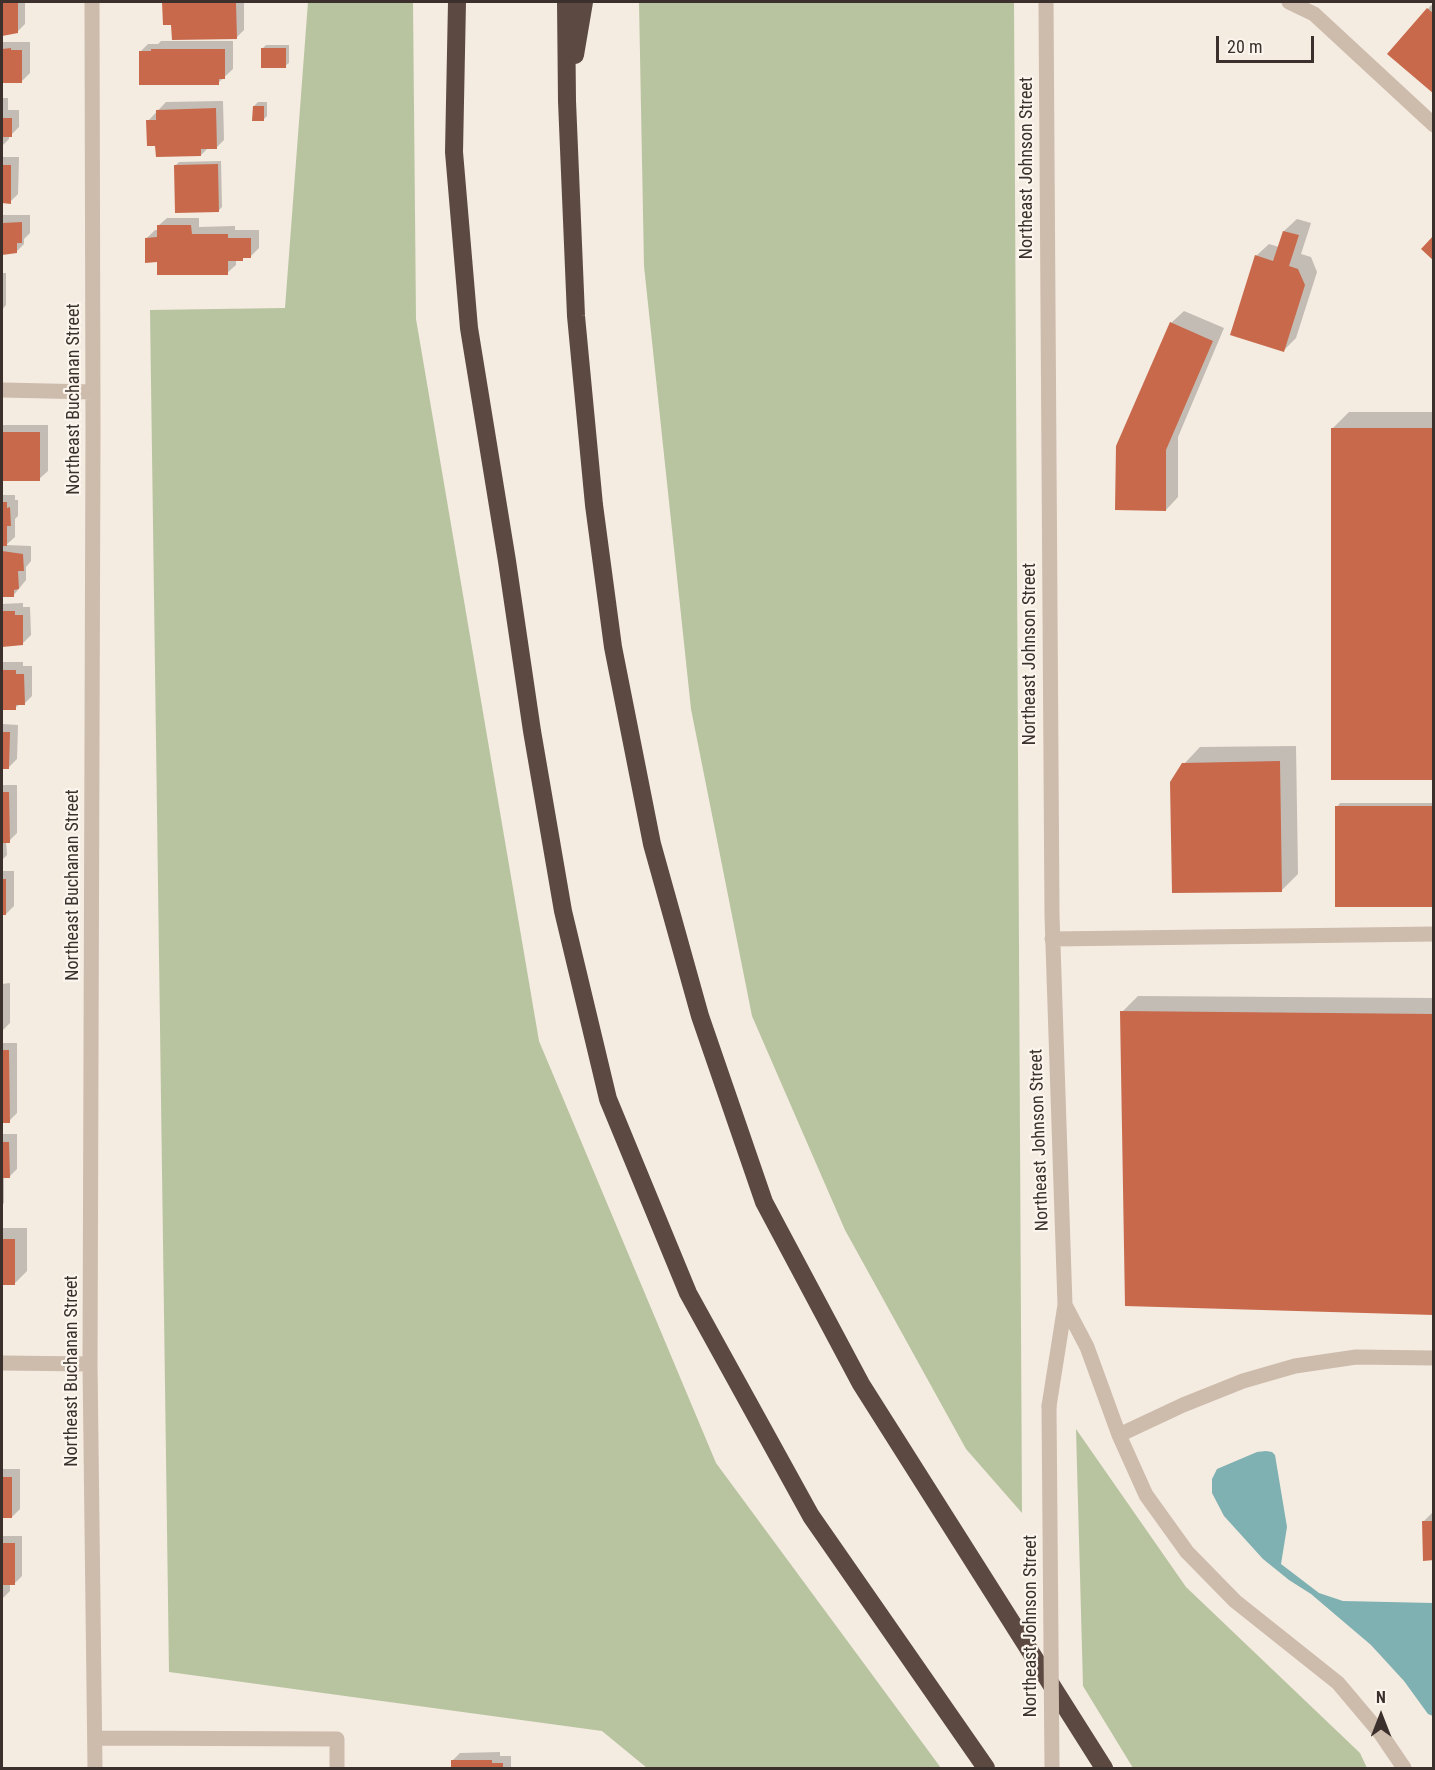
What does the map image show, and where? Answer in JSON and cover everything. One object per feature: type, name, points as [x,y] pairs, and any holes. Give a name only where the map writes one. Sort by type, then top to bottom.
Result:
[{"type":"highway","points":[[457,2],[454,152],[469,328],[532,731],[563,911],[608,1099],[688,1293],[811,1516],[986,1768]]},
{"type":"highway","points":[[566,2],[567,101],[576,316],[594,505],[613,647],[652,844],[700,1016],[764,1202],[861,1384],[1104,1768]]},
{"type":"highway","points":[[567,101],[584,2]]},
{"type":"street","name":"Northeast Buchanan Street","points":[[92,2],[90,1364],[95,1768]]},
{"type":"street","name":"Northeast Johnson Street","points":[[1046,2],[1053,939],[1065,1305],[1049,1406],[1052,1768]]},
{"type":"street","points":[[1289,2],[1314,15],[1434,125]]},
{"type":"street","points":[[2,390],[93,392]]},
{"type":"street","points":[[1053,939],[1434,934]]},
{"type":"street","name":"Northeast Johnson Street","points":[[1065,1305],[1086,1347],[1119,1435],[1146,1495],[1187,1552],[1235,1601],[1338,1683],[1381,1734],[1404,1768]]},
{"type":"street","points":[[1119,1435],[1183,1405],[1243,1381],[1295,1366],[1356,1357],[1434,1358]]},
{"type":"street","points":[[2,1363],[90,1364]]},
{"type":"street","points":[[95,1738],[337,1739],[337,1768]]},
{"type":"green space","points":[[308,2],[413,2],[416,319],[539,1041],[716,1463],[941,1768],[647,1768],[602,1731],[169,1672],[150,310],[285,308]]},
{"type":"green space","points":[[639,2],[1014,2],[1022,1513],[966,1449],[845,1230],[752,1016],[691,709],[644,266]]},
{"type":"green space","points":[[1076,1429],[1186,1587],[1360,1753],[1367,1768],[1133,1768],[1083,1686]]},
{"type":"water","points":[[1266,1451],[1275,1455],[1287,1527],[1281,1564],[1319,1593],[1343,1601],[1433,1603],[1433,1716],[1428,1714],[1404,1681],[1371,1645],[1311,1594],[1263,1559],[1224,1516],[1212,1493],[1212,1479],[1217,1469],[1257,1452]]},
{"type":"building","points":[[2,2],[18,2],[18,33],[2,36]]},
{"type":"building","points":[[162,2],[236,2],[237,39],[172,40],[171,25],[163,25]]},
{"type":"building","points":[[1427,8],[1434,14],[1434,94],[1387,54]]},
{"type":"building","points":[[11,48],[11,50],[22,50],[22,83],[2,83],[2,49]]},
{"type":"building","points":[[261,48],[286,48],[286,68],[261,68]]},
{"type":"building","points":[[151,49],[225,49],[225,79],[219,79],[219,85],[139,85],[139,51],[151,51]]},
{"type":"building","points":[[253,106],[264,106],[264,121],[252,121]]},
{"type":"building","points":[[216,108],[217,149],[201,149],[201,156],[156,157],[155,146],[147,146],[146,120],[156,120],[156,110]]},
{"type":"building","points":[[2,118],[12,118],[12,137],[2,137]]},
{"type":"building","points":[[218,164],[219,212],[175,213],[174,165]]},
{"type":"building","points":[[2,165],[11,165],[11,204],[2,203]]},
{"type":"building","points":[[22,222],[22,243],[17,243],[17,253],[2,255],[2,223]]},
{"type":"building","points":[[157,225],[191,225],[192,234],[228,234],[228,238],[251,238],[251,258],[243,258],[243,261],[228,261],[228,275],[157,275],[157,262],[145,263],[145,238],[157,237]]},
{"type":"building","points":[[1283,231],[1299,235],[1289,266],[1298,269],[1305,285],[1284,352],[1230,335],[1255,255],[1273,261]]},
{"type":"building","points":[[1434,235],[1434,261],[1421,249]]},
{"type":"building","points":[[1170,322],[1213,341],[1166,450],[1166,511],[1115,510],[1116,446]]},
{"type":"building","points":[[1331,428],[1434,428],[1434,780],[1331,780]]},
{"type":"building","points":[[2,432],[40,432],[40,481],[2,481]]},
{"type":"building","points":[[2,502],[7,502],[7,508],[10,507],[11,526],[7,526],[7,546],[2,546]]},
{"type":"building","points":[[2,551],[23,554],[24,571],[18,571],[19,589],[14,590],[14,597],[2,597]]},
{"type":"building","points":[[2,611],[15,611],[15,615],[23,615],[23,645],[2,647]]},
{"type":"building","points":[[2,670],[16,670],[16,674],[24,674],[25,705],[16,705],[16,710],[2,710]]},
{"type":"building","points":[[2,732],[10,732],[9,769],[2,769]]},
{"type":"building","points":[[1280,761],[1282,892],[1172,893],[1170,782],[1182,763]]},
{"type":"building","points":[[2,792],[9,792],[10,843],[2,843]]},
{"type":"building","points":[[1335,806],[1434,806],[1434,907],[1335,907]]},
{"type":"building","points":[[2,879],[6,879],[6,915],[2,915]]},
{"type":"building","points":[[1120,1011],[1434,1014],[1434,1315],[1125,1306]]},
{"type":"building","points":[[2,1050],[9,1050],[10,1123],[2,1123]]},
{"type":"building","points":[[2,1142],[9,1142],[10,1178],[2,1178]]},
{"type":"building","points":[[2,1239],[15,1239],[15,1285],[2,1285]]},
{"type":"building","points":[[2,1477],[12,1477],[12,1518],[2,1518]]},
{"type":"building","points":[[1422,1521],[1434,1521],[1434,1560],[1423,1561]]},
{"type":"building","points":[[2,1543],[15,1543],[15,1585],[2,1585]]},
{"type":"building","points":[[451,1760],[492,1760],[492,1763],[503,1763],[503,1768],[451,1768]]}]
